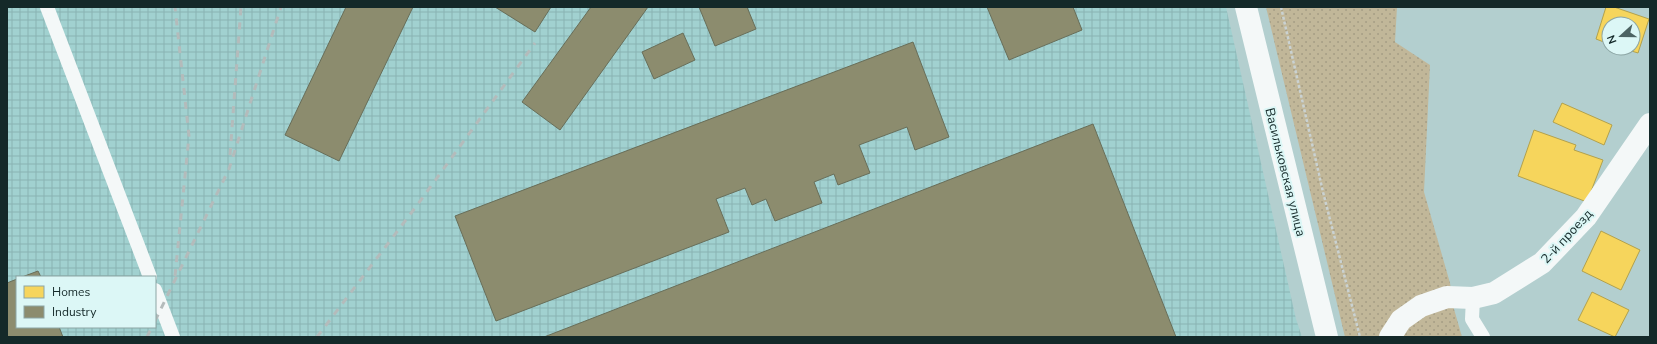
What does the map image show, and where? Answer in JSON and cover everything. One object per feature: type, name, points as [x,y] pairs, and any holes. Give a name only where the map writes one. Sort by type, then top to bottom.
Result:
[{"type":"street","name":"Васильковская улица","points":[[1246,7],[1327,337]]},
{"type":"street","name":"2-й проезд","points":[[1390,337],[1401,320],[1421,306],[1447,297],[1473,298],[1494,292],[1542,263],[1586,217],[1650,124]]},
{"type":"lane","points":[[47,7],[150,276]]},
{"type":"lane","points":[[156,293],[173,337]]},
{"type":"lane","points":[[1473,298],[1472,319],[1483,337]]},
{"type":"path","points":[[1281,7],[1323,192],[1360,337]]},
{"type":"shaded area","points":[[7,7],[1226,7],[1296,319],[1302,337],[7,337]]},
{"type":"shaded area","points":[[1266,7],[1397,7],[1395,42],[1430,65],[1424,192],[1450,283],[1454,309],[1462,337],[1345,337]]},
{"type":"building: Homes","points":[[1606,7],[1614,7],[1640,16],[1603,16]]},
{"type":"building: Homes","points":[[1641,16],[1649,19],[1641,44]]},
{"type":"building: Homes","points":[[1601,23],[1601,41],[1596,39]]},
{"type":"building: Homes","points":[[1562,103],[1612,125],[1604,145],[1553,122]]},
{"type":"building: Homes","points":[[1534,130],[1576,145],[1574,150],[1603,160],[1587,202],[1518,176]]},
{"type":"building: Homes","points":[[1601,231],[1640,250],[1621,290],[1582,271]]},
{"type":"building: Homes","points":[[1592,292],[1629,310],[1615,337],[1578,320]]},
{"type":"building: Industry","points":[[346,7],[413,7],[339,161],[285,135]]},
{"type":"building: Industry","points":[[495,7],[551,7],[535,32]]},
{"type":"building: Industry","points":[[591,7],[648,7],[560,130],[522,102]]},
{"type":"building: Industry","points":[[699,7],[747,7],[756,29],[715,46]]},
{"type":"building: Industry","points":[[987,7],[1073,7],[1082,30],[1009,60]]},
{"type":"building: Industry","points":[[683,33],[695,60],[654,79],[642,52]]},
{"type":"building: Industry","points":[[913,42],[949,137],[915,150],[907,127],[859,145],[870,173],[838,185],[834,174],[814,182],[822,203],[775,221],[766,199],[752,205],[745,188],[716,199],[729,232],[496,321],[455,216]]},
{"type":"building: Industry","points":[[1093,124],[1176,337],[544,337]]},
{"type":"building: Industry","points":[[38,271],[40,276],[25,276]]},
{"type":"building: Industry","points":[[16,279],[16,328],[59,328],[63,337],[7,337],[7,283]]},
{"type":"railway","points":[[175,7],[189,136],[175,276]]},
{"type":"railway","points":[[230,155],[241,7]]},
{"type":"railway","points":[[156,319],[229,169],[281,7]]},
{"type":"railway","points":[[317,337],[418,204],[535,43]]},
{"type":"railway","points":[[147,337],[152,328]]}]
